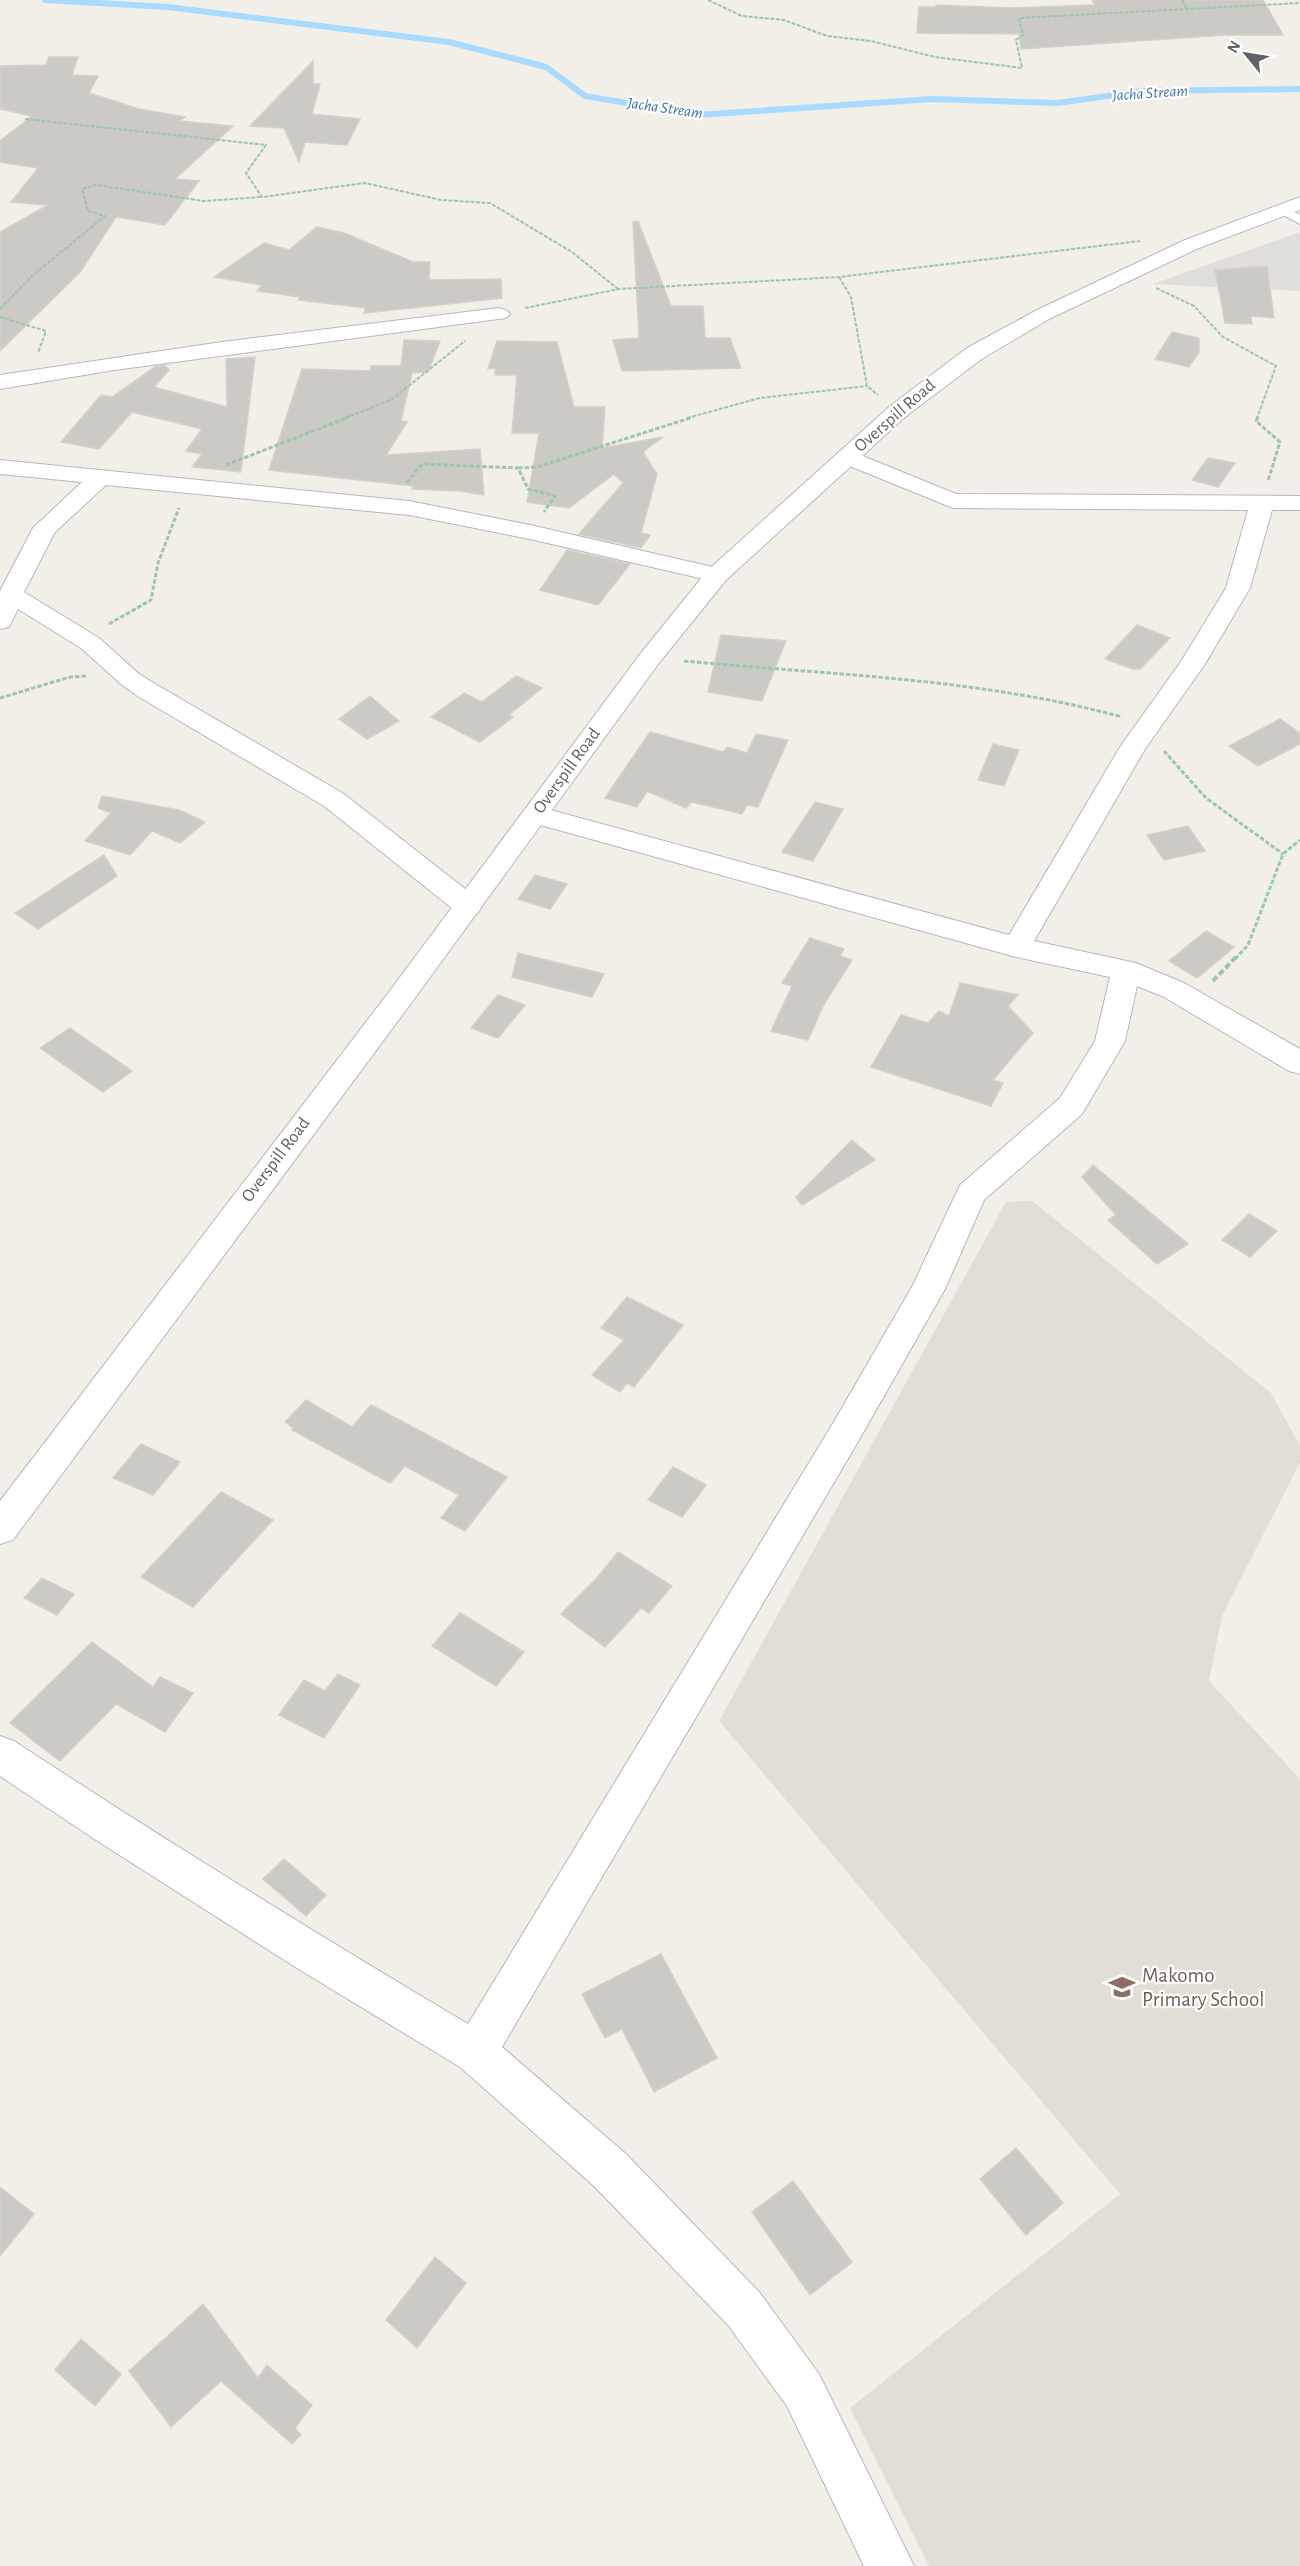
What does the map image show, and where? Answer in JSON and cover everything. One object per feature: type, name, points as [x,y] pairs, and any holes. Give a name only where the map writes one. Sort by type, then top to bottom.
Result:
[{"type":"street","name":"Overspill Road","points":[[2,1523],[468,906],[650,658],[717,575],[897,412],[943,375],[983,348],[1053,309],[1192,243],[1294,211]]},
{"type":"street","points":[[0,382],[28,380],[138,359],[352,330],[499,314]]},
{"type":"street","points":[[848,457],[953,501],[1300,503]]},
{"type":"street","points":[[0,467],[409,508],[530,532],[717,575]]},
{"type":"street","points":[[0,622],[45,528],[101,477]]},
{"type":"street","points":[[1016,947],[1133,747],[1192,663],[1238,588],[1262,502]]},
{"type":"street","points":[[12,595],[90,643],[130,679],[210,729],[334,800],[468,906]]},
{"type":"street","points":[[536,815],[1016,947],[1126,970],[1174,990],[1300,1063]]},
{"type":"street","points":[[474,2052],[849,1426],[927,1289],[971,1193],[1071,1106],[1110,1041],[1126,970]]},
{"type":"street","points":[[0,1754],[112,1829],[474,2052],[610,2170],[744,2309],[804,2390],[890,2566]]},
{"type":"path","points":[[708,0],[742,16],[784,20],[827,36],[872,41],[935,57],[1022,68],[1016,40],[1023,35],[1019,18],[1300,3]]},
{"type":"path","points":[[1182,0],[1187,9]]},
{"type":"path","points":[[25,119],[266,145],[246,173],[262,197]]},
{"type":"path","points":[[0,309],[32,276],[105,216],[88,211],[82,189],[96,185],[204,201],[262,197],[366,183],[441,200],[490,204],[572,252],[619,289]]},
{"type":"path","points":[[90,643],[107,625],[151,600],[158,563],[180,505],[220,467],[392,400],[499,314],[619,289],[839,277],[1132,241],[1192,243]]},
{"type":"path","points":[[1129,274],[1194,306],[1223,337],[1276,366],[1256,421],[1280,442],[1262,502]]},
{"type":"path","points":[[839,277],[851,297],[867,386],[897,412]]},
{"type":"path","points":[[0,318],[46,332],[28,380]]},
{"type":"path","points":[[409,508],[402,489],[422,464],[537,467],[660,429],[680,420],[760,398],[867,386]]},
{"type":"path","points":[[518,468],[528,489],[555,496],[530,532]]},
{"type":"path","points":[[650,658],[882,678],[1008,692],[1080,705],[1123,717],[1146,729],[1206,798],[1283,854]]},
{"type":"path","points":[[0,698],[70,677],[130,679]]},
{"type":"path","points":[[1208,1011],[1212,981],[1248,945],[1283,854],[1300,840]]},
{"type":"shaded area","points":[[1300,232],[1300,291],[1153,284]]},
{"type":"shaded area","name":"Makomo Primary School","points":[[1032,1201],[1271,1393],[1300,1446],[1300,1462],[1222,1616],[1209,1681],[1300,1779],[1300,2566],[929,2566],[850,2408],[1120,2194],[719,1721],[1006,1202]]},
{"type":"building","points":[[1092,0],[1263,0],[1283,35],[1225,35],[1021,49],[1019,34],[917,33],[919,7],[936,7],[936,5],[1012,8],[1095,5]]},
{"type":"building","points":[[49,57],[78,57],[72,75],[98,76],[89,93],[139,109],[185,117],[180,121],[233,126],[175,179],[199,181],[165,225],[116,217],[81,271],[0,351],[0,232],[48,205],[11,202],[38,168],[0,162],[0,141],[32,116],[0,109],[0,66],[46,65]]},
{"type":"building","points":[[313,61],[313,84],[320,84],[312,114],[360,119],[347,145],[305,142],[299,162],[284,128],[250,126]]},
{"type":"building","points":[[638,221],[671,306],[703,306],[705,338],[730,338],[741,368],[622,371],[613,340],[639,338],[633,222]]},
{"type":"building","points":[[317,227],[344,233],[413,262],[430,262],[429,280],[501,279],[502,298],[364,313],[366,308],[298,300],[300,297],[257,291],[262,285],[214,277],[264,243],[289,250]]},
{"type":"building","points":[[1267,266],[1274,318],[1251,316],[1252,324],[1225,323],[1215,270]]},
{"type":"building","points":[[1172,332],[1199,338],[1199,352],[1189,367],[1155,359]]},
{"type":"building","points":[[404,340],[440,341],[428,372],[412,373],[401,421],[407,422],[386,455],[480,449],[484,495],[459,491],[412,489],[414,486],[269,470],[302,369],[370,371],[371,366],[401,366]]},
{"type":"building","points":[[497,341],[557,342],[574,407],[605,407],[602,448],[663,437],[643,452],[657,474],[641,533],[650,535],[641,548],[579,534],[623,483],[614,474],[569,508],[527,502],[539,433],[512,433],[517,375],[495,375],[495,368],[488,369]]},
{"type":"building","points":[[255,357],[241,472],[192,467],[202,454],[186,451],[202,429],[132,412],[99,449],[61,442],[101,395],[112,397],[155,367],[165,365],[169,370],[154,387],[227,407],[226,359]]},
{"type":"building","points":[[1208,458],[1235,463],[1218,487],[1192,480]]},
{"type":"building","points":[[567,550],[630,564],[598,605],[540,590]]},
{"type":"building","points":[[1137,625],[1170,638],[1140,669],[1133,669],[1105,659]]},
{"type":"building","points":[[721,635],[786,641],[762,701],[708,692]]},
{"type":"building","points":[[516,676],[542,688],[509,715],[513,717],[480,742],[431,717],[464,693],[482,702]]},
{"type":"building","points":[[370,696],[399,721],[367,739],[339,719]]},
{"type":"building","points":[[1280,719],[1300,733],[1300,744],[1258,766],[1229,746]]},
{"type":"building","points":[[650,732],[723,752],[727,747],[747,753],[756,734],[788,740],[758,807],[747,805],[742,814],[692,802],[686,808],[647,791],[637,807],[605,798]]},
{"type":"building","points":[[993,744],[1019,750],[1004,786],[978,780]]},
{"type":"building","points":[[102,796],[179,810],[205,822],[180,843],[152,831],[130,855],[85,841],[111,813],[98,808]]},
{"type":"building","points":[[815,802],[843,809],[813,861],[782,852]]},
{"type":"building","points":[[1188,826],[1205,851],[1164,860],[1147,835]]},
{"type":"building","points":[[104,855],[117,876],[38,929],[15,913]]},
{"type":"building","points":[[535,875],[567,884],[550,909],[518,899]]},
{"type":"building","points":[[1206,931],[1234,947],[1197,978],[1169,961]]},
{"type":"building","points":[[810,938],[844,949],[840,956],[852,960],[823,1006],[808,1040],[771,1031],[792,986],[782,983]]},
{"type":"building","points":[[518,953],[604,974],[592,997],[512,977]]},
{"type":"building","points":[[960,983],[1018,995],[1008,1006],[1033,1033],[993,1080],[1003,1083],[991,1106],[871,1067],[901,1015],[928,1023],[939,1011],[949,1016]]},
{"type":"building","points":[[498,995],[525,1005],[498,1038],[471,1028]]},
{"type":"building","points":[[70,1028],[132,1071],[103,1092],[40,1048]]},
{"type":"building","points":[[852,1140],[875,1160],[802,1205],[796,1197]]},
{"type":"building","points":[[1093,1165],[1188,1244],[1157,1264],[1108,1220],[1116,1215],[1082,1177]]},
{"type":"building","points":[[1249,1214],[1277,1231],[1250,1257],[1222,1240]]},
{"type":"building","points":[[627,1297],[683,1325],[634,1387],[627,1383],[620,1392],[592,1375],[624,1340],[601,1328]]},
{"type":"building","points":[[306,1400],[352,1427],[371,1405],[507,1477],[465,1531],[441,1518],[459,1495],[405,1466],[390,1483],[292,1430],[293,1428],[285,1422]]},
{"type":"building","points":[[141,1444],[180,1462],[153,1495],[113,1478]]},
{"type":"building","points":[[673,1467],[706,1485],[682,1517],[648,1500]]},
{"type":"building","points":[[221,1492],[273,1520],[193,1607],[141,1577]]},
{"type":"building","points":[[618,1552],[672,1586],[649,1613],[641,1608],[605,1647],[561,1614],[596,1579]]},
{"type":"building","points":[[42,1578],[74,1594],[57,1615],[24,1598]]},
{"type":"building","points":[[460,1613],[524,1652],[496,1686],[432,1646]]},
{"type":"building","points":[[92,1642],[153,1687],[160,1677],[193,1693],[165,1732],[116,1704],[60,1761],[10,1723]]},
{"type":"building","points":[[338,1674],[360,1685],[324,1738],[279,1715],[304,1680],[325,1691]]},
{"type":"building","points":[[284,1859],[326,1895],[306,1916],[263,1879]]},
{"type":"building","points":[[661,1954],[717,2058],[654,2092],[622,2029],[605,2038],[582,1994]]},
{"type":"building","points":[[1016,2148],[1063,2203],[1026,2235],[980,2179]]},
{"type":"building","points":[[793,2181],[852,2262],[810,2295],[752,2212]]},
{"type":"building","points":[[0,2187],[34,2214],[0,2256]]},
{"type":"building","points":[[435,2257],[466,2283],[417,2348],[386,2320]]},
{"type":"building","points":[[203,2304],[258,2378],[267,2365],[312,2405],[295,2428],[301,2435],[292,2444],[221,2381],[171,2427],[129,2371]]},
{"type":"building","points":[[81,2339],[121,2374],[95,2406],[55,2370]]},
{"type":"waterway","name":"Jacha Stream","points":[[45,0],[168,7],[449,42],[546,67],[585,96],[698,115],[932,99],[1057,103],[1144,91],[1300,89]]},
{"type":"place","name":"Makomo Primary School","points":[[1122,1987]]}]
